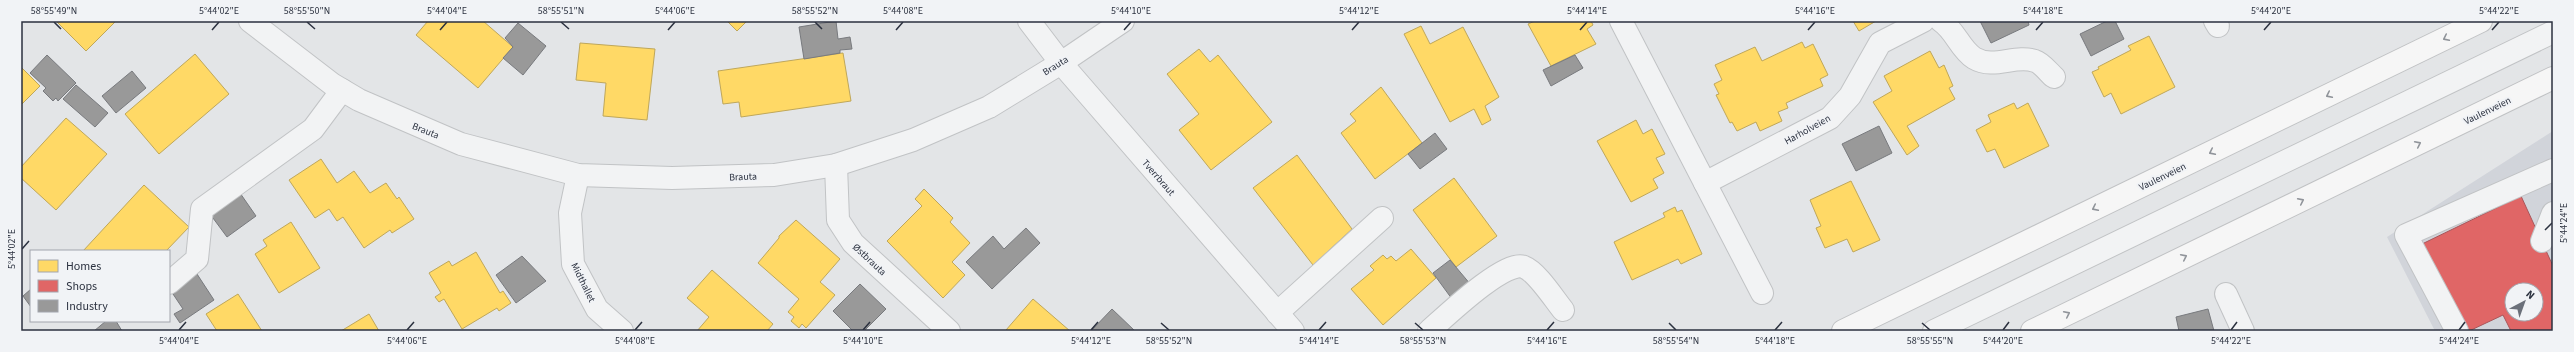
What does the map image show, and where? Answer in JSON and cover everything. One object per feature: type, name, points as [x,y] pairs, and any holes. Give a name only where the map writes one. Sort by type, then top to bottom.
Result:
[{"type":"main road","name":"Vaulenveien","points":[[1843,331],[2481,21]]},
{"type":"main road","name":"Vaulenveien","points":[[2032,331],[2553,78]]},
{"type":"street","name":"Brauta","points":[[250,21],[342,90],[390,115],[461,144],[578,175],[672,178],[774,175],[836,165],[913,140],[989,107],[1123,21]]},
{"type":"street","name":"Tverrbraut","points":[[1029,21],[1061,62],[1293,331]]},
{"type":"street","points":[[1621,21],[1762,293]]},
{"type":"street","name":"Harholveien","points":[[1705,183],[1830,118],[1850,96],[1880,43],[1923,21]]},
{"type":"street","points":[[1941,21],[1949,27],[1973,57],[1983,61],[2001,63],[2017,59],[2036,61],[2054,77]]},
{"type":"street","points":[[1934,331],[2553,32]]},
{"type":"street","points":[[170,282],[197,259],[202,209],[313,129],[342,90]]},
{"type":"street","name":"Østbrauta","points":[[836,165],[838,220],[853,243],[949,331]]},
{"type":"street","points":[[2458,331],[2406,235],[2553,170]]},
{"type":"street","name":"Midthallet","points":[[578,175],[570,213],[573,264],[597,309],[622,331]]},
{"type":"street","points":[[2542,241],[2553,212]]},
{"type":"street","points":[[1277,313],[1382,218]]},
{"type":"street","points":[[1429,331],[1473,292],[1510,267],[1524,266],[1538,278],[1563,310]]},
{"type":"street","points":[[2226,294],[2243,331]]},
{"type":"shaded area","points":[[2553,131],[2553,331],[2435,331],[2387,237]]},
{"type":"building: Homes","points":[[56,21],[116,21],[86,51]]},
{"type":"building: Homes","points":[[428,21],[483,21],[513,47],[478,88],[416,35]]},
{"type":"building: Homes","points":[[727,21],[747,21],[737,31]]},
{"type":"building: Homes","points":[[1535,21],[1591,21],[1593,25],[1587,29],[1596,44],[1551,66],[1528,24]]},
{"type":"building: Homes","points":[[1853,21],[1876,21],[1859,31]]},
{"type":"building: Homes","points":[[1421,26],[1430,44],[1463,27],[1499,97],[1485,106],[1491,120],[1482,125],[1474,109],[1450,122],[1404,34]]},
{"type":"building: Homes","points":[[2149,36],[2175,87],[2121,114],[2111,93],[2104,97],[2092,72],[2099,69],[2098,67],[2131,50],[2128,46]]},
{"type":"building: Homes","points":[[1802,42],[1805,48],[1813,44],[1828,75],[1820,79],[1823,86],[1786,103],[1788,108],[1778,112],[1782,121],[1760,131],[1756,122],[1737,131],[1732,122],[1730,123],[1716,95],[1719,94],[1714,84],[1722,80],[1715,65],[1755,47],[1762,61]]},
{"type":"building: Homes","points":[[580,43],[655,49],[647,120],[603,116],[606,83],[576,80]]},
{"type":"building: Homes","points":[[1199,49],[1210,62],[1218,55],[1272,122],[1211,170],[1179,130],[1199,114],[1167,74]]},
{"type":"building: Homes","points":[[1930,51],[1939,68],[1944,65],[1953,86],[1949,88],[1955,99],[1907,126],[1919,146],[1907,155],[1873,102],[1892,91],[1884,76]]},
{"type":"building: Homes","points":[[843,53],[851,101],[741,117],[739,102],[723,104],[718,71]]},
{"type":"building: Homes","points":[[195,54],[229,94],[159,154],[125,114]]},
{"type":"building: Homes","points":[[21,67],[40,86],[21,105]]},
{"type":"building: Homes","points":[[1381,87],[1422,143],[1375,179],[1341,133],[1356,121],[1350,114]]},
{"type":"building: Homes","points":[[2014,103],[2017,109],[2028,103],[2049,146],[2004,168],[1995,149],[1987,152],[1976,130],[1991,122],[1988,115]]},
{"type":"building: Homes","points":[[66,118],[107,154],[56,210],[21,178],[21,167]]},
{"type":"building: Homes","points":[[1636,120],[1643,134],[1652,129],[1665,154],[1656,158],[1664,173],[1653,179],[1658,188],[1631,202],[1597,141]]},
{"type":"building: Homes","points":[[1297,155],[1352,229],[1313,265],[1253,188]]},
{"type":"building: Homes","points":[[321,159],[337,183],[354,171],[370,193],[386,183],[397,199],[399,197],[414,219],[392,233],[390,230],[364,248],[343,217],[337,221],[329,209],[315,218],[289,180]]},
{"type":"building: Homes","points":[[1454,178],[1497,236],[1456,267],[1413,210]]},
{"type":"building: Homes","points":[[1851,181],[1880,240],[1853,252],[1847,239],[1825,248],[1816,228],[1821,226],[1810,200]]},
{"type":"building: Homes","points":[[144,185],[189,227],[167,250],[84,250]]},
{"type":"building: Homes","points":[[924,189],[953,218],[950,222],[970,243],[952,262],[965,275],[943,298],[887,241],[922,206],[915,199]]},
{"type":"building: Homes","points":[[1675,207],[1677,212],[1682,210],[1702,254],[1681,264],[1678,259],[1632,280],[1614,242],[1665,217],[1663,213]]},
{"type":"building: Homes","points":[[796,220],[840,259],[820,282],[835,295],[806,328],[802,324],[799,328],[791,321],[794,317],[788,312],[799,299],[758,263],[779,238],[779,236]]},
{"type":"building: Homes","points":[[291,222],[320,268],[279,293],[255,254],[267,246],[263,240]]},
{"type":"building: Homes","points":[[1411,249],[1436,278],[1383,325],[1351,289],[1374,270],[1370,266],[1383,255],[1387,259],[1391,256],[1396,261]]},
{"type":"building: Homes","points":[[476,252],[500,293],[503,291],[511,303],[499,311],[497,308],[462,329],[444,299],[439,302],[435,297],[441,293],[429,273],[449,261],[452,266]]},
{"type":"building: Homes","points":[[712,270],[773,324],[767,331],[697,331],[709,317],[687,298]]},
{"type":"building: Homes","points":[[238,294],[262,331],[217,331],[206,314]]},
{"type":"building: Homes","points":[[1033,299],[1070,331],[1007,331],[1006,330]]},
{"type":"building: Homes","points":[[369,314],[379,331],[341,331]]},
{"type":"building: Shops","points":[[2521,196],[2553,266],[2553,331],[2511,331],[2506,322],[2544,322],[2544,282],[2504,282],[2504,317],[2503,315],[2469,331],[2464,331],[2422,244]]},
{"type":"building: Industry","points":[[836,21],[838,39],[850,37],[852,49],[840,50],[840,53],[804,59],[799,27]]},
{"type":"building: Industry","points":[[1980,21],[2028,21],[2029,25],[1991,43]]},
{"type":"building: Industry","points":[[2107,21],[2115,21],[2124,39],[2091,56],[2080,34]]},
{"type":"building: Industry","points":[[518,23],[546,46],[523,75],[503,58],[513,47],[505,38]]},
{"type":"building: Industry","points":[[47,55],[76,83],[58,101],[56,98],[53,101],[43,91],[46,88],[30,73]]},
{"type":"building: Industry","points":[[1575,55],[1583,68],[1551,86],[1543,70]]},
{"type":"building: Industry","points":[[132,71],[146,88],[116,113],[102,96]]},
{"type":"building: Industry","points":[[76,85],[108,113],[95,127],[63,99]]},
{"type":"building: Industry","points":[[1879,126],[1892,153],[1856,171],[1842,144]]},
{"type":"building: Industry","points":[[1435,133],[1447,149],[1420,169],[1408,154]]},
{"type":"building: Industry","points":[[240,193],[256,216],[227,237],[210,214]]},
{"type":"building: Industry","points":[[1026,228],[1040,243],[992,289],[966,262],[993,236],[1004,249]]},
{"type":"building: Industry","points":[[522,256],[546,281],[516,303],[496,275]]},
{"type":"building: Industry","points":[[1450,260],[1471,285],[1452,299],[1433,273]]},
{"type":"building: Industry","points":[[197,274],[214,300],[180,323],[174,314],[183,309],[173,294]]},
{"type":"building: Industry","points":[[860,284],[886,309],[864,331],[853,331],[833,311]]},
{"type":"building: Industry","points":[[30,290],[30,306],[23,296]]},
{"type":"building: Industry","points":[[1112,309],[1135,331],[1091,331]]},
{"type":"building: Industry","points":[[2208,309],[2214,331],[2179,331],[2176,317]]},
{"type":"building: Industry","points":[[105,322],[117,322],[122,331],[94,331]]}]
